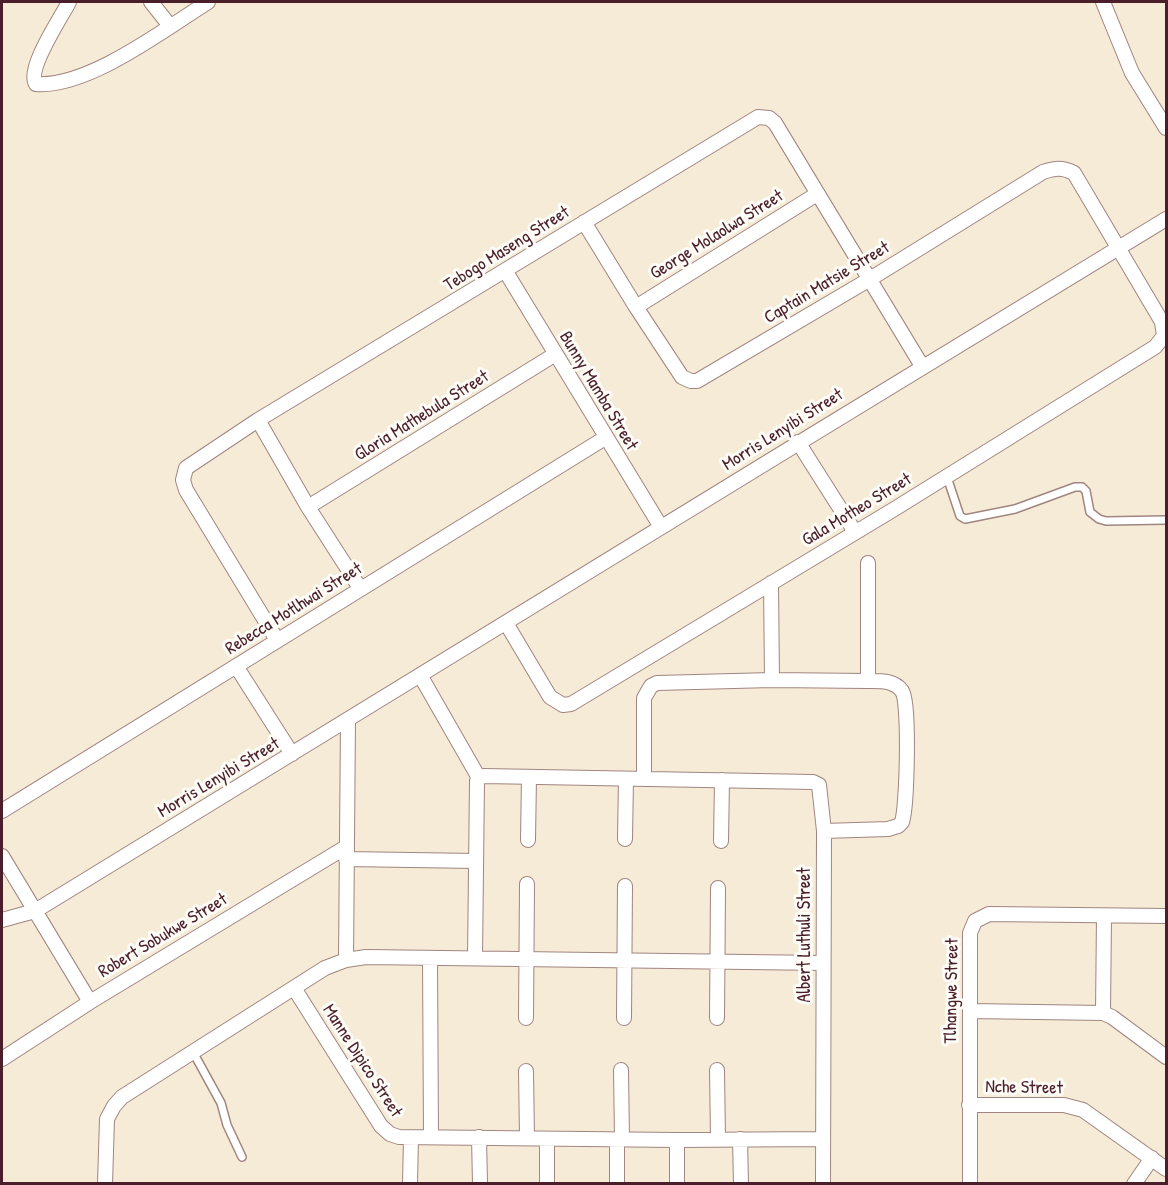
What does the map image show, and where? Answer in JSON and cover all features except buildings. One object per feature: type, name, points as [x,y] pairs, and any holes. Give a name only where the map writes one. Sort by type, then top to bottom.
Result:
[{"type":"street","points":[[69,2],[39,57],[34,78],[36,84],[51,84],[86,74],[132,51],[208,2]]},
{"type":"street","points":[[151,2],[170,26]]},
{"type":"street","points":[[1102,2],[1132,73],[1167,128]]},
{"type":"street","name":"Tebogo Maseng Street","points":[[277,640],[186,490],[183,480],[186,468],[258,420],[506,272],[752,120],[765,116],[774,123],[922,366]]},
{"type":"street","name":"Captain Matsie Street","points":[[584,222],[682,377],[691,381],[697,381],[870,279],[1042,172],[1065,168],[1074,173],[1119,248]]},
{"type":"street","name":"George Molaolwa Street","points":[[636,307],[817,194]]},
{"type":"street","name":"Morris Lenyibi Street","points":[[2,920],[35,911],[922,366],[1167,219]]},
{"type":"street","name":"Gala Motheo Street","points":[[506,623],[550,697],[563,705],[572,704],[947,477],[1161,342],[1164,336],[1162,322],[1119,248]]},
{"type":"street","name":"Bunny Mamba Street","points":[[506,272],[554,355],[661,527]]},
{"type":"street","name":"Gloria Mathebula Street","points":[[308,507],[554,355]]},
{"type":"street","points":[[258,420],[308,507],[360,588]]},
{"type":"street","name":"Rebecca Motlhwai Street","points":[[2,811],[605,438]]},
{"type":"street","points":[[798,442],[855,532]]},
{"type":"street","points":[[868,563],[868,681]]},
{"type":"street","points":[[771,583],[772,680]]},
{"type":"street","points":[[236,666],[292,754]]},
{"type":"street","points":[[420,675],[479,777],[477,781],[475,958]]},
{"type":"street","points":[[644,779],[644,698],[651,686],[666,681],[772,680],[882,681],[896,685],[905,697],[907,747],[904,818],[898,826],[888,829],[824,831]]},
{"type":"street","points":[[346,960],[348,720]]},
{"type":"street","name":"Albert Luthuli Street","points":[[479,777],[813,782],[819,785],[824,831],[823,1184]]},
{"type":"street","points":[[528,777],[528,840]]},
{"type":"street","points":[[625,839],[626,778]]},
{"type":"street","points":[[721,841],[722,780]]},
{"type":"street","points":[[346,853],[476,861]]},
{"type":"street","name":"Robert Sobukwe Street","points":[[2,1059],[90,1002],[346,853]]},
{"type":"street","points":[[2,856],[90,1002]]},
{"type":"street","points":[[526,1018],[527,884]]},
{"type":"street","points":[[624,1018],[625,886]]},
{"type":"street","points":[[717,1018],[718,888]]},
{"type":"street","name":"Tlhangwe Street","points":[[970,1184],[970,933],[975,921],[989,914],[1167,916]]},
{"type":"street","points":[[1103,1013],[1104,916]]},
{"type":"street","points":[[105,1184],[106,1128],[109,1112],[122,1097],[325,968],[346,960],[366,957],[823,963]]},
{"type":"street","name":"Manne Dipico Street","points":[[430,958],[430,1137]]},
{"type":"street","name":"Manne Dipico Street","points":[[294,988],[381,1126],[390,1134],[399,1137],[823,1139]]},
{"type":"street","points":[[970,1011],[1103,1013],[1112,1017],[1167,1057]]},
{"type":"street","points":[[617,1184],[621,1070]]},
{"type":"street","points":[[717,1070],[718,1139]]},
{"type":"street","points":[[526,1071],[527,1138]]},
{"type":"street","name":"Nche Street","points":[[969,1105],[1064,1105],[1074,1107],[1083,1110],[1167,1169]]},
{"type":"street","name":"Manne Dipico Street","points":[[411,1137],[411,1184]]},
{"type":"street","points":[[479,1137],[480,1184]]},
{"type":"street","points":[[547,1139],[547,1184]]},
{"type":"street","points":[[740,1139],[741,1184]]},
{"type":"street","points":[[677,1140],[677,1184]]},
{"type":"street","points":[[1134,1184],[1152,1158]]},
{"type":"lane","points":[[947,477],[960,516],[964,519],[1015,509],[1075,487],[1082,487],[1086,491],[1090,513],[1099,519],[1106,521],[1167,520]]},
{"type":"lane","points":[[193,1052],[221,1103],[227,1125],[242,1157]]}]
